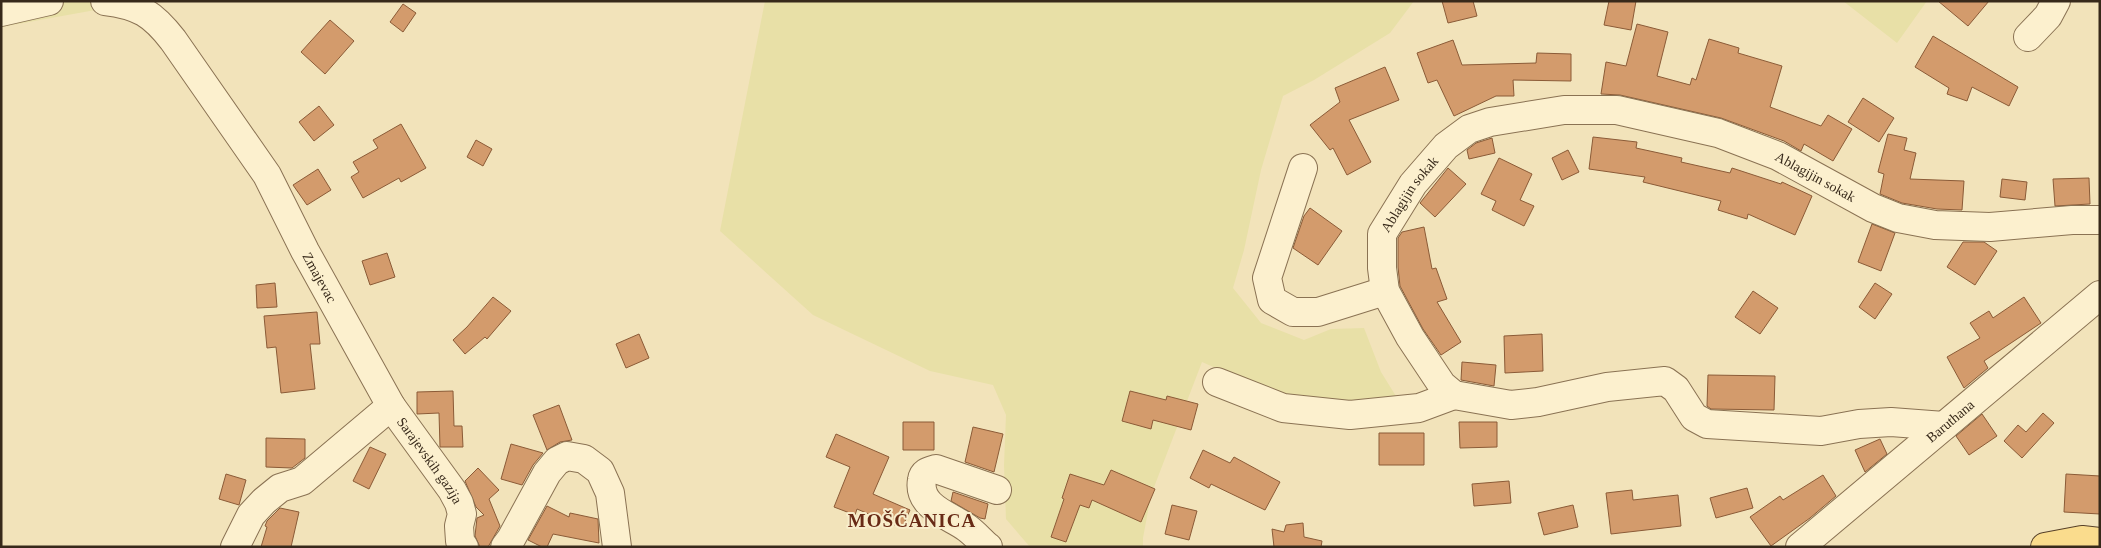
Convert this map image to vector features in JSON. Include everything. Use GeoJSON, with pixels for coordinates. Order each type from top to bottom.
{"type":"FeatureCollection","features":[{"type":"Feature","properties":{"kind":"main road"},"geometry":{"type":"LineString","coordinates":[[2045,547],[2082,540],[2100,542]]}},
{"type":"Feature","properties":{"kind":"street"},"geometry":{"type":"LineString","coordinates":[[1,12],[49,1]]}},
{"type":"Feature","properties":{"kind":"street","name":"Zmajevac"},"geometry":{"type":"LineString","coordinates":[[105,1],[120,3],[138,9],[157,20],[174,40],[267,175],[305,251],[391,406]]}},
{"type":"Feature","properties":{"kind":"street"},"geometry":{"type":"LineString","coordinates":[[2028,37],[2048,16],[2056,1]]}},
{"type":"Feature","properties":{"kind":"street","name":"Ablagijin sokak"},"geometry":{"type":"LineString","coordinates":[[1454,395],[1442,385],[1410,337],[1385,291],[1382,268],[1382,234],[1413,184],[1446,146],[1469,129],[1490,122],[1564,110],[1617,110],[1718,132],[1778,156],[1873,208],[1898,218],[1935,225],[1990,227],[2072,220],[2100,220]]}},
{"type":"Feature","properties":{"kind":"street"},"geometry":{"type":"LineString","coordinates":[[1303,168],[1267,278],[1272,300],[1293,312],[1318,312],[1385,291]]}},
{"type":"Feature","properties":{"kind":"street","name":"Baruthana"},"geometry":{"type":"LineString","coordinates":[[1800,547],[2100,295]]}},
{"type":"Feature","properties":{"kind":"street"},"geometry":{"type":"LineString","coordinates":[[1217,382],[1282,408],[1350,415],[1419,408],[1454,395],[1511,405],[1547,400],[1607,387],[1665,381],[1676,389],[1694,417],[1707,424],[1821,431],[1859,424],[1892,422],[1944,426]]}},
{"type":"Feature","properties":{"kind":"street"},"geometry":{"type":"LineString","coordinates":[[235,547],[251,515],[264,501],[280,488],[302,481],[391,406]]}},
{"type":"Feature","properties":{"kind":"street","name":"Sarajevskih gazija"},"geometry":{"type":"LineString","coordinates":[[391,406],[432,460],[460,502],[462,514],[459,526],[460,540],[464,547]]}},
{"type":"Feature","properties":{"kind":"street"},"geometry":{"type":"LineString","coordinates":[[505,547],[548,473],[557,461],[567,456],[584,459],[600,471],[610,493],[617,547]]}},
{"type":"Feature","properties":{"kind":"street"},"geometry":{"type":"LineString","coordinates":[[988,547],[967,528],[934,508],[923,494],[921,484],[923,475],[928,471],[936,469],[997,490]]}},
{"type":"Feature","properties":{"kind":"shaded area"},"geometry":{"type":"Polygon","coordinates":[[[1,1],[130,1],[112,7],[1,27],[1,1]]]}},
{"type":"Feature","properties":{"kind":"shaded area"},"geometry":{"type":"Polygon","coordinates":[[[765,1],[1414,1],[1390,33],[1314,80],[1283,96],[1261,170],[1244,250],[1233,288],[1261,323],[1304,340],[1331,329],[1364,328],[1381,372],[1404,409],[1291,401],[1202,362],[1151,495],[1143,547],[1030,547],[1006,519],[1004,465],[1006,415],[993,385],[930,371],[813,315],[720,231],[765,1]]]}},
{"type":"Feature","properties":{"kind":"shaded area"},"geometry":{"type":"Polygon","coordinates":[[[1843,1],[1927,1],[1897,43],[1843,1]]]}},
{"type":"Feature","properties":{"kind":"building"},"geometry":{"type":"Polygon","coordinates":[[[1442,1],[1473,1],[1477,16],[1448,23],[1442,1]]]}},
{"type":"Feature","properties":{"kind":"building"},"geometry":{"type":"Polygon","coordinates":[[[1609,1],[1636,1],[1631,30],[1604,25],[1609,1]]]}},
{"type":"Feature","properties":{"kind":"building"},"geometry":{"type":"Polygon","coordinates":[[[1938,1],[1989,1],[1968,26],[1938,1]]]}},
{"type":"Feature","properties":{"kind":"building"},"geometry":{"type":"Polygon","coordinates":[[[403,4],[416,13],[403,32],[390,22],[403,4]]]}},
{"type":"Feature","properties":{"kind":"building"},"geometry":{"type":"Polygon","coordinates":[[[330,20],[354,41],[325,74],[301,52],[330,20]]]}},
{"type":"Feature","properties":{"kind":"building"},"geometry":{"type":"Polygon","coordinates":[[[1637,24],[1668,32],[1657,76],[1690,85],[1692,78],[1696,80],[1709,39],[1739,48],[1738,53],[1782,66],[1770,107],[1821,126],[1828,115],[1852,129],[1833,161],[1804,144],[1801,151],[1784,141],[1721,118],[1620,95],[1601,94],[1606,62],[1626,66],[1637,24]]]}},
{"type":"Feature","properties":{"kind":"building"},"geometry":{"type":"Polygon","coordinates":[[[1933,36],[2018,87],[2009,106],[1972,87],[1967,101],[1947,94],[1949,88],[1915,67],[1933,36]]]}},
{"type":"Feature","properties":{"kind":"building"},"geometry":{"type":"Polygon","coordinates":[[[1453,40],[1462,65],[1536,63],[1537,53],[1571,54],[1571,81],[1513,80],[1514,96],[1496,96],[1454,116],[1437,80],[1428,83],[1417,53],[1453,40]]]}},
{"type":"Feature","properties":{"kind":"building"},"geometry":{"type":"Polygon","coordinates":[[[1385,67],[1399,100],[1349,120],[1371,162],[1347,175],[1333,148],[1330,150],[1310,125],[1340,102],[1335,88],[1385,67]]]}},
{"type":"Feature","properties":{"kind":"building"},"geometry":{"type":"Polygon","coordinates":[[[1863,98],[1894,118],[1879,142],[1848,122],[1863,98]]]}},
{"type":"Feature","properties":{"kind":"building"},"geometry":{"type":"Polygon","coordinates":[[[319,106],[334,125],[314,141],[299,122],[319,106]]]}},
{"type":"Feature","properties":{"kind":"building"},"geometry":{"type":"Polygon","coordinates":[[[401,124],[426,168],[401,182],[399,178],[363,198],[351,177],[359,172],[353,162],[378,148],[373,140],[401,124]]]}},
{"type":"Feature","properties":{"kind":"building"},"geometry":{"type":"Polygon","coordinates":[[[1888,134],[1907,138],[1904,150],[1916,153],[1910,179],[1964,181],[1962,210],[1937,209],[1902,203],[1880,194],[1884,174],[1878,172],[1888,134]]]}},
{"type":"Feature","properties":{"kind":"building"},"geometry":{"type":"Polygon","coordinates":[[[1593,137],[1637,142],[1636,148],[1682,158],[1681,162],[1730,173],[1732,168],[1781,184],[1782,182],[1812,196],[1795,235],[1748,214],[1747,219],[1718,210],[1721,201],[1643,182],[1645,177],[1589,169],[1593,137]]]}},
{"type":"Feature","properties":{"kind":"building"},"geometry":{"type":"Polygon","coordinates":[[[1492,138],[1495,153],[1469,159],[1467,150],[1476,143],[1492,138]]]}},
{"type":"Feature","properties":{"kind":"building"},"geometry":{"type":"Polygon","coordinates":[[[476,140],[492,149],[483,166],[467,157],[476,140]]]}},
{"type":"Feature","properties":{"kind":"building"},"geometry":{"type":"Polygon","coordinates":[[[1568,150],[1579,172],[1562,180],[1552,158],[1568,150]]]}},
{"type":"Feature","properties":{"kind":"building"},"geometry":{"type":"Polygon","coordinates":[[[1499,158],[1532,174],[1520,200],[1534,206],[1524,226],[1492,210],[1496,201],[1481,194],[1499,158]]]}},
{"type":"Feature","properties":{"kind":"building"},"geometry":{"type":"Polygon","coordinates":[[[1448,168],[1466,184],[1435,217],[1420,203],[1448,168]]]}},
{"type":"Feature","properties":{"kind":"building"},"geometry":{"type":"Polygon","coordinates":[[[318,169],[331,190],[307,205],[293,185],[318,169]]]}},
{"type":"Feature","properties":{"kind":"building"},"geometry":{"type":"Polygon","coordinates":[[[2089,178],[2090,204],[2055,206],[2053,179],[2089,178]]]}},
{"type":"Feature","properties":{"kind":"building"},"geometry":{"type":"Polygon","coordinates":[[[2002,179],[2027,182],[2025,200],[2000,197],[2002,179]]]}},
{"type":"Feature","properties":{"kind":"building"},"geometry":{"type":"Polygon","coordinates":[[[1310,208],[1342,231],[1318,265],[1293,248],[1304,216],[1310,208]]]}},
{"type":"Feature","properties":{"kind":"building"},"geometry":{"type":"Polygon","coordinates":[[[1872,224],[1895,233],[1881,271],[1858,262],[1872,224]]]}},
{"type":"Feature","properties":{"kind":"building"},"geometry":{"type":"Polygon","coordinates":[[[1424,227],[1432,269],[1436,268],[1447,299],[1437,302],[1461,342],[1441,355],[1423,329],[1400,286],[1398,238],[1402,232],[1424,227]]]}},
{"type":"Feature","properties":{"kind":"building"},"geometry":{"type":"Polygon","coordinates":[[[1963,242],[1984,242],[1997,251],[1975,285],[1947,267],[1963,242]]]}},
{"type":"Feature","properties":{"kind":"building"},"geometry":{"type":"Polygon","coordinates":[[[387,253],[395,277],[370,285],[362,261],[387,253]]]}},
{"type":"Feature","properties":{"kind":"building"},"geometry":{"type":"Polygon","coordinates":[[[275,283],[277,307],[257,308],[256,285],[275,283]]]}},
{"type":"Feature","properties":{"kind":"building"},"geometry":{"type":"Polygon","coordinates":[[[1875,283],[1892,294],[1875,319],[1859,307],[1875,283]]]}},
{"type":"Feature","properties":{"kind":"building"},"geometry":{"type":"Polygon","coordinates":[[[1753,291],[1778,308],[1760,334],[1735,317],[1753,291]]]}},
{"type":"Feature","properties":{"kind":"building"},"geometry":{"type":"Polygon","coordinates":[[[493,297],[511,311],[487,339],[485,337],[465,354],[453,340],[493,297]]]}},
{"type":"Feature","properties":{"kind":"building"},"geometry":{"type":"Polygon","coordinates":[[[2024,297],[2041,323],[1984,361],[1988,368],[1964,388],[1947,357],[1980,338],[1970,323],[1989,311],[1993,318],[2024,297]]]}},
{"type":"Feature","properties":{"kind":"building"},"geometry":{"type":"Polygon","coordinates":[[[317,312],[320,344],[310,344],[315,389],[281,393],[276,347],[267,348],[264,316],[317,312]]]}},
{"type":"Feature","properties":{"kind":"building"},"geometry":{"type":"Polygon","coordinates":[[[639,334],[649,358],[626,368],[616,344],[639,334]]]}},
{"type":"Feature","properties":{"kind":"building"},"geometry":{"type":"Polygon","coordinates":[[[1542,334],[1543,371],[1505,373],[1504,336],[1542,334]]]}},
{"type":"Feature","properties":{"kind":"building"},"geometry":{"type":"Polygon","coordinates":[[[1462,362],[1496,365],[1494,386],[1461,380],[1462,362]]]}},
{"type":"Feature","properties":{"kind":"building"},"geometry":{"type":"Polygon","coordinates":[[[1708,375],[1775,376],[1774,410],[1711,409],[1707,406],[1708,375]]]}},
{"type":"Feature","properties":{"kind":"building"},"geometry":{"type":"Polygon","coordinates":[[[453,391],[454,426],[462,426],[463,447],[440,447],[439,413],[417,414],[417,392],[453,391]]]}},
{"type":"Feature","properties":{"kind":"building"},"geometry":{"type":"Polygon","coordinates":[[[1130,391],[1166,400],[1167,396],[1198,404],[1191,430],[1153,420],[1151,429],[1122,421],[1130,391]]]}},
{"type":"Feature","properties":{"kind":"building"},"geometry":{"type":"Polygon","coordinates":[[[559,405],[572,440],[560,442],[547,450],[533,415],[559,405]]]}},
{"type":"Feature","properties":{"kind":"building"},"geometry":{"type":"Polygon","coordinates":[[[2043,413],[2054,423],[2022,458],[2004,441],[2018,425],[2026,432],[2043,413]]]}},
{"type":"Feature","properties":{"kind":"building"},"geometry":{"type":"Polygon","coordinates":[[[1982,414],[1997,436],[1969,455],[1956,436],[1982,414]]]}},
{"type":"Feature","properties":{"kind":"building"},"geometry":{"type":"Polygon","coordinates":[[[903,422],[934,422],[934,450],[903,450],[903,422]]]}},
{"type":"Feature","properties":{"kind":"building"},"geometry":{"type":"Polygon","coordinates":[[[1459,422],[1497,422],[1497,447],[1460,448],[1459,422]]]}},
{"type":"Feature","properties":{"kind":"building"},"geometry":{"type":"Polygon","coordinates":[[[973,427],[1003,434],[994,472],[965,462],[973,427]]]}},
{"type":"Feature","properties":{"kind":"building"},"geometry":{"type":"Polygon","coordinates":[[[1379,433],[1424,433],[1424,465],[1379,465],[1379,433]]]}},
{"type":"Feature","properties":{"kind":"building"},"geometry":{"type":"Polygon","coordinates":[[[836,434],[889,457],[873,494],[910,510],[902,528],[857,509],[855,515],[834,507],[850,467],[826,457],[836,434]]]}},
{"type":"Feature","properties":{"kind":"building"},"geometry":{"type":"Polygon","coordinates":[[[266,438],[305,439],[305,458],[292,468],[266,467],[266,438]]]}},
{"type":"Feature","properties":{"kind":"building"},"geometry":{"type":"Polygon","coordinates":[[[1880,439],[1887,454],[1865,472],[1855,450],[1880,439]]]}},
{"type":"Feature","properties":{"kind":"building"},"geometry":{"type":"Polygon","coordinates":[[[511,444],[543,453],[533,465],[522,485],[501,479],[511,444]]]}},
{"type":"Feature","properties":{"kind":"building"},"geometry":{"type":"Polygon","coordinates":[[[370,447],[386,454],[369,489],[353,481],[370,447]]]}},
{"type":"Feature","properties":{"kind":"building"},"geometry":{"type":"Polygon","coordinates":[[[1203,450],[1230,463],[1234,457],[1280,482],[1265,510],[1211,484],[1209,488],[1190,478],[1203,450]]]}},
{"type":"Feature","properties":{"kind":"building"},"geometry":{"type":"Polygon","coordinates":[[[478,468],[499,490],[489,499],[500,526],[488,547],[480,547],[475,536],[477,518],[484,515],[476,507],[465,481],[478,468]]]}},
{"type":"Feature","properties":{"kind":"building"},"geometry":{"type":"Polygon","coordinates":[[[1111,470],[1155,489],[1141,522],[1092,500],[1089,508],[1080,505],[1066,542],[1051,537],[1070,474],[1104,485],[1111,470]]]}},
{"type":"Feature","properties":{"kind":"building"},"geometry":{"type":"Polygon","coordinates":[[[226,474],[246,480],[239,505],[219,499],[226,474]]]}},
{"type":"Feature","properties":{"kind":"building"},"geometry":{"type":"Polygon","coordinates":[[[2066,474],[2100,476],[2100,514],[2064,512],[2066,474]]]}},
{"type":"Feature","properties":{"kind":"building"},"geometry":{"type":"Polygon","coordinates":[[[1823,475],[1836,496],[1810,518],[1771,546],[1750,517],[1780,496],[1783,500],[1823,475]]]}},
{"type":"Feature","properties":{"kind":"building"},"geometry":{"type":"Polygon","coordinates":[[[1509,481],[1511,503],[1474,506],[1472,484],[1509,481]]]}},
{"type":"Feature","properties":{"kind":"building"},"geometry":{"type":"Polygon","coordinates":[[[1747,488],[1753,508],[1716,518],[1710,498],[1747,488]]]}},
{"type":"Feature","properties":{"kind":"building"},"geometry":{"type":"Polygon","coordinates":[[[1632,490],[1633,500],[1678,495],[1681,526],[1611,534],[1606,493],[1632,490]]]}},
{"type":"Feature","properties":{"kind":"building"},"geometry":{"type":"Polygon","coordinates":[[[953,492],[988,504],[985,519],[951,501],[953,492]]]}},
{"type":"Feature","properties":{"kind":"building"},"geometry":{"type":"Polygon","coordinates":[[[1172,505],[1197,511],[1189,540],[1165,534],[1172,505]]]}},
{"type":"Feature","properties":{"kind":"building"},"geometry":{"type":"Polygon","coordinates":[[[1573,505],[1578,527],[1544,535],[1538,513],[1573,505]]]}},
{"type":"Feature","properties":{"kind":"building"},"geometry":{"type":"Polygon","coordinates":[[[547,506],[569,517],[570,513],[598,519],[599,543],[553,534],[547,547],[542,547],[528,540],[547,506]]]}},
{"type":"Feature","properties":{"kind":"building"},"geometry":{"type":"Polygon","coordinates":[[[280,508],[299,512],[291,547],[261,547],[267,521],[280,508]]]}},
{"type":"Feature","properties":{"kind":"building"},"geometry":{"type":"Polygon","coordinates":[[[1303,523],[1304,537],[1322,541],[1321,547],[1274,547],[1272,529],[1284,532],[1286,525],[1303,523]]]}},
{"type":"Feature","properties":{"kind":"district","name":"MOŠĆANICA"},"geometry":{"type":"Point","coordinates":[912,520]}}]}
